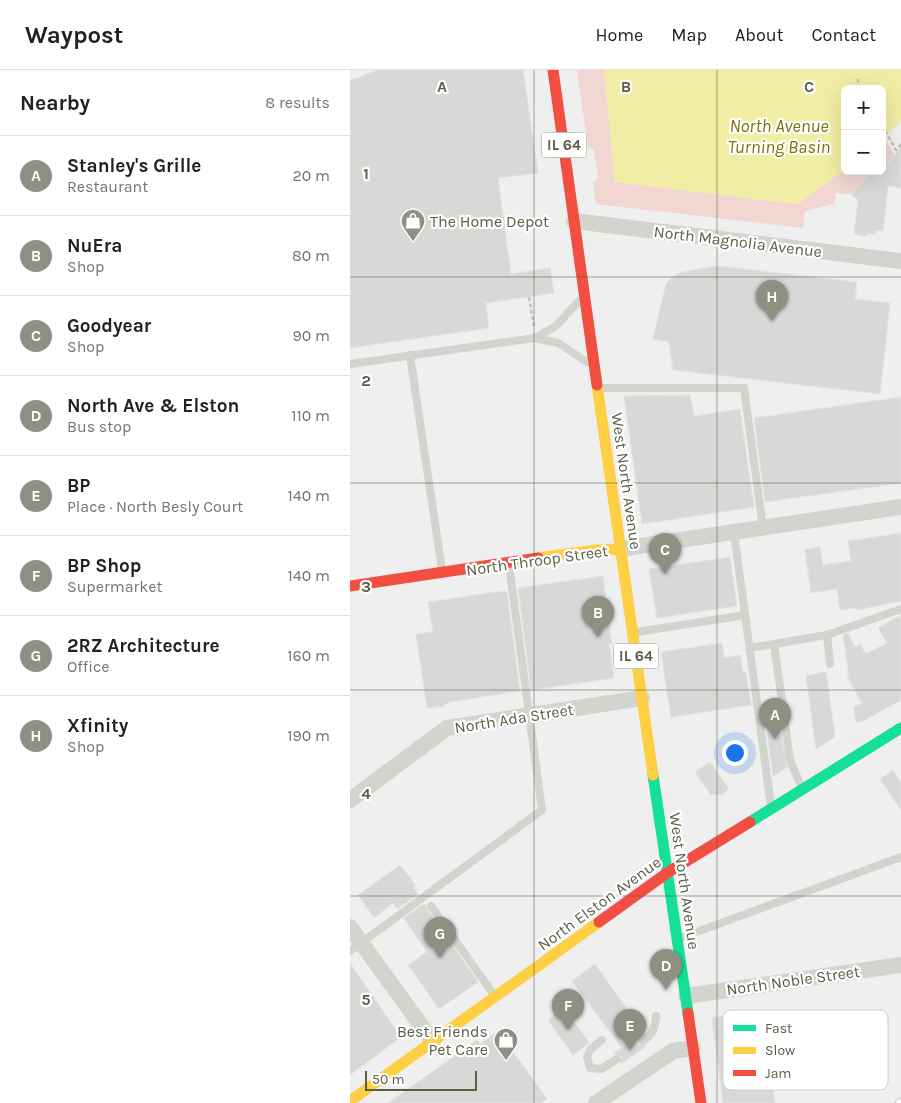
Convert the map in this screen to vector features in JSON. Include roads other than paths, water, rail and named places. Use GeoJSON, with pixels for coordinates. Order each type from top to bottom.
{"type":"FeatureCollection","features":[{"type":"Feature","properties":{"kind":"main road","name":"West North Avenue"},"geometry":{"type":"LineString","coordinates":[[553,70],[632,633],[701,1103]]}},
{"type":"Feature","properties":{"kind":"main road","name":"North Throop Street"},"geometry":{"type":"LineString","coordinates":[[350,586],[594,550],[620,549]]}},
{"type":"Feature","properties":{"kind":"main road","name":"North Elston Avenue"},"geometry":{"type":"LineString","coordinates":[[350,1101],[667,873],[901,728]]}},
{"type":"Feature","properties":{"kind":"street","name":"North Magnolia Avenue"},"geometry":{"type":"LineString","coordinates":[[574,221],[901,261]]}},
{"type":"Feature","properties":{"kind":"street","name":"North Throop Street"},"geometry":{"type":"LineString","coordinates":[[620,549],[901,507]]}},
{"type":"Feature","properties":{"kind":"street","name":"North Ada Street"},"geometry":{"type":"LineString","coordinates":[[350,800],[447,728],[642,698]]}},
{"type":"Feature","properties":{"kind":"street"},"geometry":{"type":"LineString","coordinates":[[350,927],[356,947],[433,1042]]}},
{"type":"Feature","properties":{"kind":"street","name":"North Noble Street"},"geometry":{"type":"LineString","coordinates":[[686,996],[901,965]]}},
{"type":"Feature","properties":{"kind":"street"},"geometry":{"type":"LineString","coordinates":[[596,1103],[672,1051],[693,1048]]}},
{"type":"Feature","properties":{"kind":"lane"},"geometry":{"type":"LineString","coordinates":[[350,364],[535,334],[556,326],[584,295]]}},
{"type":"Feature","properties":{"kind":"lane"},"geometry":{"type":"LineString","coordinates":[[535,334],[558,343],[594,367]]}},
{"type":"Feature","properties":{"kind":"lane"},"geometry":{"type":"LineString","coordinates":[[410,355],[443,572]]}},
{"type":"Feature","properties":{"kind":"lane"},"geometry":{"type":"LineString","coordinates":[[598,388],[744,388],[764,528]]}},
{"type":"Feature","properties":{"kind":"lane"},"geometry":{"type":"LineString","coordinates":[[734,533],[771,808]]}},
{"type":"Feature","properties":{"kind":"lane"},"geometry":{"type":"LineString","coordinates":[[356,947],[542,810],[508,563]]}},
{"type":"Feature","properties":{"kind":"lane"},"geometry":{"type":"LineString","coordinates":[[750,648],[826,635],[901,609]]}},
{"type":"Feature","properties":{"kind":"lane"},"geometry":{"type":"LineString","coordinates":[[632,633],[745,615]]}},
{"type":"Feature","properties":{"kind":"lane"},"geometry":{"type":"LineString","coordinates":[[826,635],[830,664]]}},
{"type":"Feature","properties":{"kind":"lane"},"geometry":{"type":"LineString","coordinates":[[774,644],[790,760],[802,788]]}},
{"type":"Feature","properties":{"kind":"lane"},"geometry":{"type":"LineString","coordinates":[[677,940],[901,857]]}},
{"type":"Feature","properties":{"kind":"lane"},"geometry":{"type":"LineString","coordinates":[[431,906],[495,997]]}},
{"type":"Feature","properties":{"kind":"lane"},"geometry":{"type":"LineString","coordinates":[[643,1041],[650,1036],[655,1028],[656,1016]]}},
{"type":"Feature","properties":{"kind":"lane"},"geometry":{"type":"LineString","coordinates":[[602,1040],[590,1050],[587,1057],[590,1068],[601,1069],[617,1059]]}},
{"type":"Feature","properties":{"kind":"water","name":"North Avenue Turning Basin"},"geometry":{"type":"Polygon","coordinates":[[[604,70],[901,70],[901,121],[886,136],[886,85],[841,85],[841,172],[798,204],[615,182],[604,70]]]}},
{"type":"Feature","properties":{"kind":"railway"},"geometry":{"type":"LineString","coordinates":[[897,1103],[901,1100]]}},
{"type":"Feature","properties":{"kind":"place","name":"The Home Depot"},"geometry":{"type":"Point","coordinates":[413,242]}},
{"type":"Feature","properties":{"kind":"place","name":"Xfinity"},"geometry":{"type":"Point","coordinates":[772,321]}},
{"type":"Feature","properties":{"kind":"place","name":"Goodyear"},"geometry":{"type":"Point","coordinates":[665,574]}},
{"type":"Feature","properties":{"kind":"place","name":"NuEra"},"geometry":{"type":"Point","coordinates":[598,637]}},
{"type":"Feature","properties":{"kind":"place","name":"Stanley's Grille"},"geometry":{"type":"Point","coordinates":[775,739]}},
{"type":"Feature","properties":{"kind":"place","name":"2RZ Architecture"},"geometry":{"type":"Point","coordinates":[440,958]}},
{"type":"Feature","properties":{"kind":"place","name":"North Ave & Elston"},"geometry":{"type":"Point","coordinates":[666,990]}},
{"type":"Feature","properties":{"kind":"place","name":"BP Shop"},"geometry":{"type":"Point","coordinates":[568,1030]}},
{"type":"Feature","properties":{"kind":"place","name":"BP"},"geometry":{"type":"Point","coordinates":[630,1050]}},
{"type":"Feature","properties":{"kind":"place","name":"Best Friends Pet Care"},"geometry":{"type":"Point","coordinates":[506,1061]}}]}
